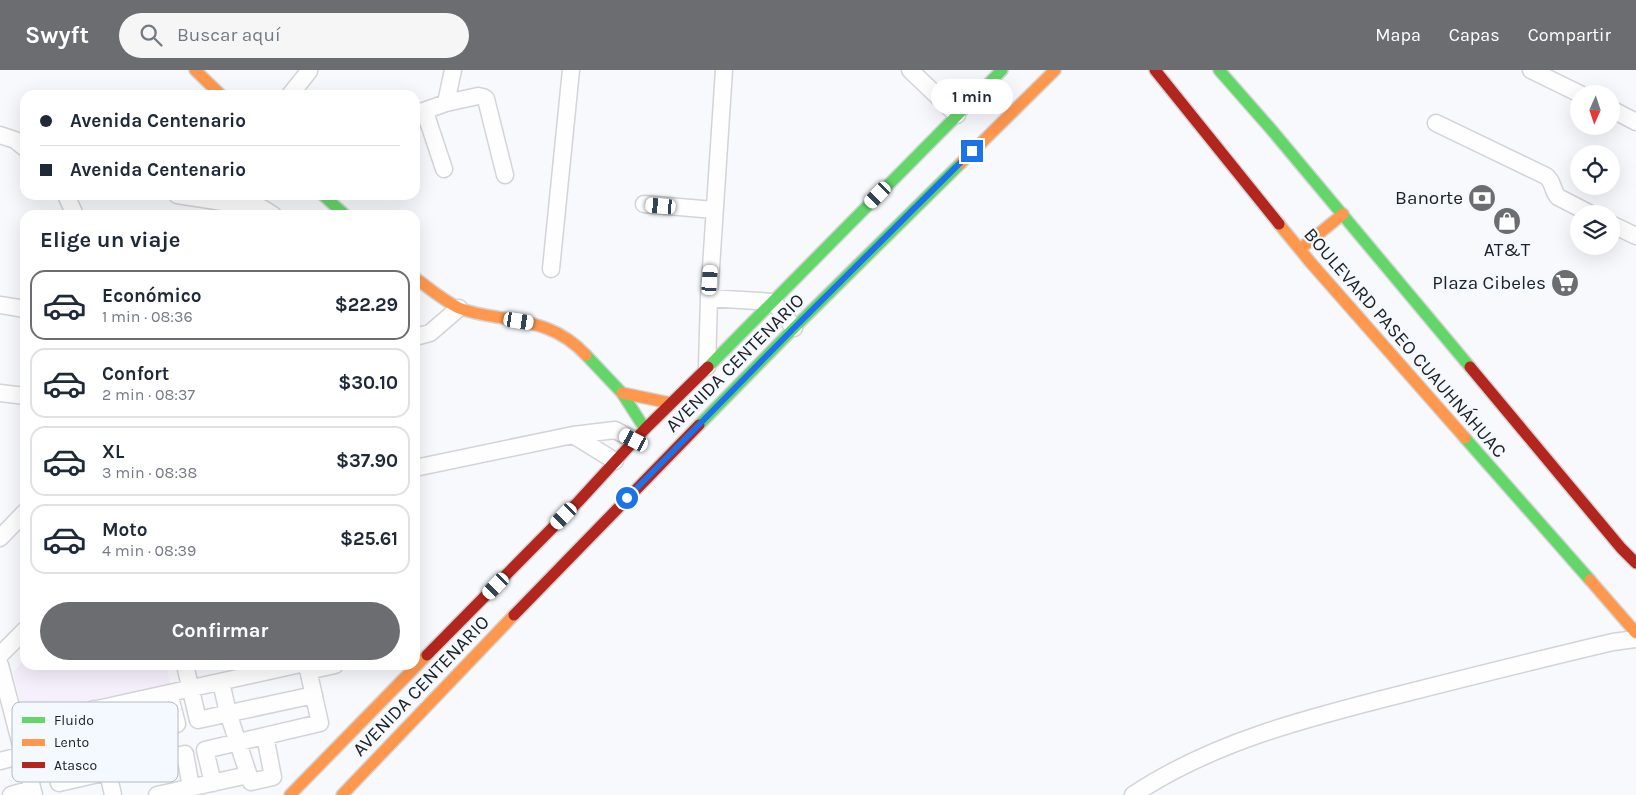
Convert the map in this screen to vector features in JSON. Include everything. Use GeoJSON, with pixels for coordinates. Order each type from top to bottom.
{"type":"FeatureCollection","features":[{"type":"Feature","properties":{"kind":"street"},"geometry":{"type":"LineString","coordinates":[[195,70],[216,90]]}},
{"type":"Feature","properties":{"kind":"street"},"geometry":{"type":"LineString","coordinates":[[446,103],[453,70]]}},
{"type":"Feature","properties":{"kind":"street"},"geometry":{"type":"LineString","coordinates":[[551,270],[571,70]]}},
{"type":"Feature","properties":{"kind":"street"},"geometry":{"type":"LineString","coordinates":[[706,368],[714,210],[724,70]]}},
{"type":"Feature","properties":{"kind":"street"},"geometry":{"type":"LineString","coordinates":[[910,70],[957,115]]}},
{"type":"Feature","properties":{"kind":"street","name":"AVENIDA CENTENARIO"},"geometry":{"type":"LineString","coordinates":[[420,665],[581,505],[615,461],[639,434],[774,302],[1002,70]]}},
{"type":"Feature","properties":{"kind":"street","name":"AVENIDA CENTENARIO"},"geometry":{"type":"LineString","coordinates":[[342,795],[597,523],[1055,70]]}},
{"type":"Feature","properties":{"kind":"street","name":"BOULEVARD PASEO CUAUHNÁHUAC"},"geometry":{"type":"LineString","coordinates":[[1155,70],[1300,249],[1634,629]]}},
{"type":"Feature","properties":{"kind":"street","name":"BOULEVARD PASEO CUAUHNÁHUAC"},"geometry":{"type":"LineString","coordinates":[[1219,70],[1343,214],[1621,548],[1636,563]]}},
{"type":"Feature","properties":{"kind":"street"},"geometry":{"type":"LineString","coordinates":[[1531,70],[1570,89]]}},
{"type":"Feature","properties":{"kind":"street"},"geometry":{"type":"LineString","coordinates":[[294,90],[309,71]]}},
{"type":"Feature","properties":{"kind":"street"},"geometry":{"type":"LineString","coordinates":[[444,169],[420,113],[446,103],[478,96],[486,100],[505,175]]}},
{"type":"Feature","properties":{"kind":"street"},"geometry":{"type":"LineString","coordinates":[[1620,114],[1636,122]]}},
{"type":"Feature","properties":{"kind":"street"},"geometry":{"type":"LineString","coordinates":[[1436,123],[1546,176],[1552,181],[1555,194],[1574,205]]}},
{"type":"Feature","properties":{"kind":"street"},"geometry":{"type":"LineString","coordinates":[[0,134],[20,144]]}},
{"type":"Feature","properties":{"kind":"street"},"geometry":{"type":"LineString","coordinates":[[218,200],[268,206]]}},
{"type":"Feature","properties":{"kind":"street"},"geometry":{"type":"LineString","coordinates":[[329,200],[340,210]]}},
{"type":"Feature","properties":{"kind":"street"},"geometry":{"type":"LineString","coordinates":[[644,204],[714,210]]}},
{"type":"Feature","properties":{"kind":"street"},"geometry":{"type":"LineString","coordinates":[[1300,249],[1343,214]]}},
{"type":"Feature","properties":{"kind":"street"},"geometry":{"type":"LineString","coordinates":[[1620,228],[1636,236]]}},
{"type":"Feature","properties":{"kind":"street"},"geometry":{"type":"LineString","coordinates":[[420,283],[459,308],[482,315],[534,323],[556,331],[576,344],[622,394],[639,434]]}},
{"type":"Feature","properties":{"kind":"street"},"geometry":{"type":"LineString","coordinates":[[709,298],[774,302],[794,328]]}},
{"type":"Feature","properties":{"kind":"street"},"geometry":{"type":"LineString","coordinates":[[0,305],[20,308]]}},
{"type":"Feature","properties":{"kind":"street"},"geometry":{"type":"LineString","coordinates":[[420,336],[430,333],[459,308]]}},
{"type":"Feature","properties":{"kind":"street"},"geometry":{"type":"LineString","coordinates":[[0,393],[20,395]]}},
{"type":"Feature","properties":{"kind":"street"},"geometry":{"type":"LineString","coordinates":[[622,394],[670,403]]}},
{"type":"Feature","properties":{"kind":"street"},"geometry":{"type":"LineString","coordinates":[[420,467],[573,435],[615,430],[639,434]]}},
{"type":"Feature","properties":{"kind":"street"},"geometry":{"type":"LineString","coordinates":[[573,435],[615,461]]}},
{"type":"Feature","properties":{"kind":"street"},"geometry":{"type":"LineString","coordinates":[[0,538],[20,517]]}},
{"type":"Feature","properties":{"kind":"street"},"geometry":{"type":"LineString","coordinates":[[1133,795],[1169,774],[1224,748],[1322,714],[1612,642],[1634,629]]}},
{"type":"Feature","properties":{"kind":"street"},"geometry":{"type":"LineString","coordinates":[[0,655],[20,635]]}},
{"type":"Feature","properties":{"kind":"street"},"geometry":{"type":"LineString","coordinates":[[0,665],[12,712]]}},
{"type":"Feature","properties":{"kind":"street"},"geometry":{"type":"LineString","coordinates":[[186,670],[198,720],[314,694]]}},
{"type":"Feature","properties":{"kind":"street"},"geometry":{"type":"LineString","coordinates":[[127,702],[287,670]]}},
{"type":"Feature","properties":{"kind":"street"},"geometry":{"type":"LineString","coordinates":[[213,783],[205,750],[320,723],[314,694],[305,670]]}},
{"type":"Feature","properties":{"kind":"street","name":"AVENIDA CENTENARIO"},"geometry":{"type":"LineString","coordinates":[[290,795],[415,670]]}},
{"type":"Feature","properties":{"kind":"street"},"geometry":{"type":"LineString","coordinates":[[221,682],[228,713],[250,782],[273,777],[265,736]]}},
{"type":"Feature","properties":{"kind":"street"},"geometry":{"type":"LineString","coordinates":[[170,693],[172,702]]}},
{"type":"Feature","properties":{"kind":"street"},"geometry":{"type":"LineString","coordinates":[[178,756],[185,754],[191,787]]}},
{"type":"Feature","properties":{"kind":"street"},"geometry":{"type":"LineString","coordinates":[[157,795],[248,775]]}},
{"type":"Feature","properties":{"kind":"street"},"geometry":{"type":"LineString","coordinates":[[58,783],[63,782]]}},
{"type":"Feature","properties":{"kind":"street"},"geometry":{"type":"LineString","coordinates":[[110,782],[113,795]]}},
{"type":"Feature","properties":{"kind":"street"},"geometry":{"type":"LineString","coordinates":[[11,795],[33,792]]}},
{"type":"Feature","properties":{"kind":"shaded area"},"geometry":{"type":"Polygon","coordinates":[[[20,664],[20,670],[167,670],[171,689],[115,702],[20,702],[13,673],[20,664]]]}},
{"type":"Feature","properties":{"kind":"traffic: fast"},"geometry":{"type":"LineString","coordinates":[[708,367],[1002,70]]}},
{"type":"Feature","properties":{"kind":"traffic: fast"},"geometry":{"type":"LineString","coordinates":[[1219,70],[1270,128],[1470,367]]}},
{"type":"Feature","properties":{"kind":"traffic: fast"},"geometry":{"type":"LineString","coordinates":[[699,425],[961,163]]}},
{"type":"Feature","properties":{"kind":"traffic: fast"},"geometry":{"type":"LineString","coordinates":[[328,200],[340,210]]}},
{"type":"Feature","properties":{"kind":"traffic: fast"},"geometry":{"type":"LineString","coordinates":[[586,355],[622,393],[645,429]]}},
{"type":"Feature","properties":{"kind":"traffic: fast"},"geometry":{"type":"LineString","coordinates":[[1465,438],[1590,580]]}},
{"type":"Feature","properties":{"kind":"traffic: slow"},"geometry":{"type":"LineString","coordinates":[[195,70],[216,90]]}},
{"type":"Feature","properties":{"kind":"traffic: slow"},"geometry":{"type":"LineString","coordinates":[[961,163],[1055,70]]}},
{"type":"Feature","properties":{"kind":"traffic: slow"},"geometry":{"type":"LineString","coordinates":[[1300,249],[1343,214]]}},
{"type":"Feature","properties":{"kind":"traffic: slow"},"geometry":{"type":"LineString","coordinates":[[1279,224],[1465,438]]}},
{"type":"Feature","properties":{"kind":"traffic: slow"},"geometry":{"type":"LineString","coordinates":[[420,282],[459,308],[478,314],[534,324],[556,332],[586,355]]}},
{"type":"Feature","properties":{"kind":"traffic: slow"},"geometry":{"type":"LineString","coordinates":[[622,393],[670,403]]}},
{"type":"Feature","properties":{"kind":"traffic: slow"},"geometry":{"type":"LineString","coordinates":[[1590,580],[1636,633]]}},
{"type":"Feature","properties":{"kind":"traffic: slow"},"geometry":{"type":"LineString","coordinates":[[342,795],[514,615]]}},
{"type":"Feature","properties":{"kind":"traffic: slow"},"geometry":{"type":"LineString","coordinates":[[420,662],[427,655]]}},
{"type":"Feature","properties":{"kind":"traffic: slow"},"geometry":{"type":"LineString","coordinates":[[290,795],[412,670]]}},
{"type":"Feature","properties":{"kind":"traffic: jam"},"geometry":{"type":"LineString","coordinates":[[1155,70],[1279,224]]}},
{"type":"Feature","properties":{"kind":"traffic: jam"},"geometry":{"type":"LineString","coordinates":[[427,655],[578,502],[645,429],[708,367]]}},
{"type":"Feature","properties":{"kind":"traffic: jam"},"geometry":{"type":"LineString","coordinates":[[1470,367],[1621,548],[1636,563]]}},
{"type":"Feature","properties":{"kind":"traffic: jam"},"geometry":{"type":"LineString","coordinates":[[514,615],[699,425]]}},
{"type":"Feature","properties":{"kind":"place","name":"Banorte"},"geometry":{"type":"Point","coordinates":[1482,198]}},
{"type":"Feature","properties":{"kind":"place","name":"AT&T"},"geometry":{"type":"Point","coordinates":[1507,221]}},
{"type":"Feature","properties":{"kind":"place","name":"Plaza Cibeles"},"geometry":{"type":"Point","coordinates":[1565,283]}},
{"type":"Feature","properties":{"kind":"route"},"geometry":{"type":"LineString","coordinates":[[627,498],[972,151]]}}]}
